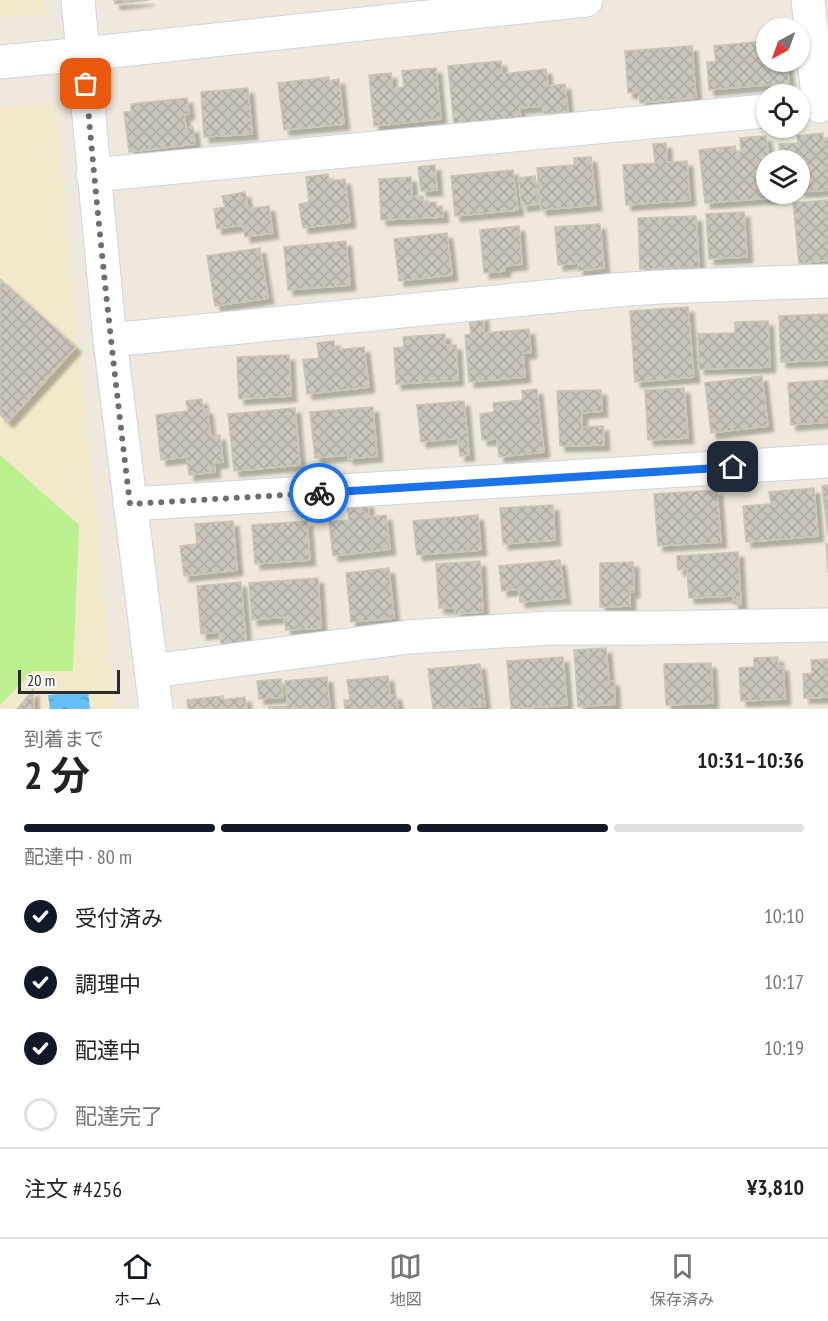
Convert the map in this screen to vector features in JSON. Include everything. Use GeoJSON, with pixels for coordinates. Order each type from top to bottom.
{"type":"FeatureCollection","features":[{"type":"Feature","properties":{"kind":"street"},"geometry":{"type":"LineString","coordinates":[[78,0],[110,340],[156,709]]}},
{"type":"Feature","properties":{"kind":"street"},"geometry":{"type":"LineString","coordinates":[[808,0],[815,106]]}},
{"type":"Feature","properties":{"kind":"street"},"geometry":{"type":"LineString","coordinates":[[0,62],[566,1]]}},
{"type":"Feature","properties":{"kind":"street"},"geometry":{"type":"LineString","coordinates":[[93,175],[756,112]]}},
{"type":"Feature","properties":{"kind":"street"},"geometry":{"type":"LineString","coordinates":[[110,340],[616,290],[828,281]]}},
{"type":"Feature","properties":{"kind":"street"},"geometry":{"type":"LineString","coordinates":[[130,504],[828,461]]}},
{"type":"Feature","properties":{"kind":"street"},"geometry":{"type":"LineString","coordinates":[[152,671],[409,637],[550,628],[828,625]]}},
{"type":"Feature","properties":{"kind":"shaded area"},"geometry":{"type":"Polygon","coordinates":[[[0,0],[45,0],[47,15],[0,18],[0,0]]]}},
{"type":"Feature","properties":{"kind":"shaded area"},"geometry":{"type":"Polygon","coordinates":[[[55,103],[115,709],[0,709],[0,108],[55,103]]]}},
{"type":"Feature","properties":{"kind":"green space"},"geometry":{"type":"Polygon","coordinates":[[[0,455],[79,525],[73,671],[33,671],[0,705],[0,455]]]}},
{"type":"Feature","properties":{"kind":"water"},"geometry":{"type":"Polygon","coordinates":[[[88,691],[90,709],[50,709],[48,695],[88,691]]]}},
{"type":"Feature","properties":{"kind":"building"},"geometry":{"type":"Polygon","coordinates":[[[114,0],[149,0],[115,4],[114,0]]]}},
{"type":"Feature","properties":{"kind":"building"},"geometry":{"type":"Polygon","coordinates":[[[756,42],[756,72],[788,72],[789,83],[756,84],[756,86],[709,90],[707,62],[716,62],[714,46],[756,42]]]}},
{"type":"Feature","properties":{"kind":"building"},"geometry":{"type":"Polygon","coordinates":[[[692,46],[696,98],[640,103],[639,92],[628,93],[625,51],[692,46]]]}},
{"type":"Feature","properties":{"kind":"building"},"geometry":{"type":"Polygon","coordinates":[[[501,61],[502,74],[546,69],[548,86],[565,84],[568,111],[544,114],[543,106],[519,108],[521,118],[454,125],[448,66],[501,61]]]}},
{"type":"Feature","properties":{"kind":"building"},"geometry":{"type":"Polygon","coordinates":[[[436,68],[441,119],[374,126],[369,75],[391,73],[392,89],[404,87],[402,71],[436,68]]]}},
{"type":"Feature","properties":{"kind":"building"},"geometry":{"type":"Polygon","coordinates":[[[329,77],[329,81],[339,79],[344,124],[284,130],[278,83],[329,77]]]}},
{"type":"Feature","properties":{"kind":"building"},"geometry":{"type":"Polygon","coordinates":[[[248,88],[252,134],[204,137],[201,92],[248,88]]]}},
{"type":"Feature","properties":{"kind":"building"},"geometry":{"type":"Polygon","coordinates":[[[187,98],[189,114],[184,115],[186,128],[193,127],[195,144],[129,152],[124,112],[131,112],[131,104],[187,98]]]}},
{"type":"Feature","properties":{"kind":"building"},"geometry":{"type":"Polygon","coordinates":[[[823,133],[823,140],[828,140],[828,190],[810,191],[810,150],[779,150],[779,144],[798,143],[797,138],[810,138],[810,134],[823,133]]]}},
{"type":"Feature","properties":{"kind":"building"},"geometry":{"type":"Polygon","coordinates":[[[740,138],[766,138],[768,150],[756,150],[756,199],[705,203],[699,150],[735,146],[736,152],[741,152],[740,138]]]}},
{"type":"Feature","properties":{"kind":"building"},"geometry":{"type":"Polygon","coordinates":[[[666,143],[667,162],[687,161],[690,200],[626,205],[623,165],[655,163],[653,144],[666,143]]]}},
{"type":"Feature","properties":{"kind":"building"},"geometry":{"type":"Polygon","coordinates":[[[591,157],[596,205],[541,210],[537,168],[574,165],[574,158],[591,157]]]}},
{"type":"Feature","properties":{"kind":"building"},"geometry":{"type":"Polygon","coordinates":[[[435,165],[437,190],[421,191],[418,167],[435,165]]]}},
{"type":"Feature","properties":{"kind":"building"},"geometry":{"type":"Polygon","coordinates":[[[513,170],[518,210],[455,216],[451,176],[513,170]]]}},
{"type":"Feature","properties":{"kind":"building"},"geometry":{"type":"Polygon","coordinates":[[[328,174],[329,181],[345,179],[350,222],[303,228],[299,204],[309,202],[306,177],[328,174]]]}},
{"type":"Feature","properties":{"kind":"building"},"geometry":{"type":"Polygon","coordinates":[[[535,176],[538,204],[522,206],[518,178],[535,176]]]}},
{"type":"Feature","properties":{"kind":"building"},"geometry":{"type":"Polygon","coordinates":[[[411,177],[412,197],[423,196],[424,203],[436,202],[436,207],[442,206],[443,217],[381,220],[379,179],[411,177]]]}},
{"type":"Feature","properties":{"kind":"building"},"geometry":{"type":"Polygon","coordinates":[[[245,192],[248,209],[269,206],[273,233],[245,237],[243,225],[217,229],[214,209],[225,207],[222,196],[245,192]]]}},
{"type":"Feature","properties":{"kind":"building"},"geometry":{"type":"Polygon","coordinates":[[[828,200],[828,260],[799,264],[793,204],[810,204],[810,202],[828,200]]]}},
{"type":"Feature","properties":{"kind":"building"},"geometry":{"type":"Polygon","coordinates":[[[744,212],[747,257],[709,259],[706,214],[744,212]]]}},
{"type":"Feature","properties":{"kind":"building"},"geometry":{"type":"Polygon","coordinates":[[[696,216],[699,267],[640,269],[638,218],[696,216]]]}},
{"type":"Feature","properties":{"kind":"building"},"geometry":{"type":"Polygon","coordinates":[[[600,224],[604,268],[578,271],[578,263],[558,265],[555,227],[600,224]]]}},
{"type":"Feature","properties":{"kind":"building"},"geometry":{"type":"Polygon","coordinates":[[[519,226],[522,264],[505,266],[505,271],[484,273],[480,230],[519,226]]]}},
{"type":"Feature","properties":{"kind":"building"},"geometry":{"type":"Polygon","coordinates":[[[447,233],[452,275],[399,281],[394,239],[447,233]]]}},
{"type":"Feature","properties":{"kind":"building"},"geometry":{"type":"Polygon","coordinates":[[[346,241],[350,285],[288,290],[284,247],[346,241]]]}},
{"type":"Feature","properties":{"kind":"building"},"geometry":{"type":"Polygon","coordinates":[[[260,248],[268,298],[215,306],[207,256],[260,248]]]}},
{"type":"Feature","properties":{"kind":"building"},"geometry":{"type":"Polygon","coordinates":[[[0,279],[76,347],[8,422],[0,415],[0,279]]]}},
{"type":"Feature","properties":{"kind":"building"},"geometry":{"type":"Polygon","coordinates":[[[688,307],[694,377],[635,382],[630,311],[688,307]]]}},
{"type":"Feature","properties":{"kind":"building"},"geometry":{"type":"Polygon","coordinates":[[[828,314],[828,360],[781,362],[779,316],[828,314]]]}},
{"type":"Feature","properties":{"kind":"building"},"geometry":{"type":"Polygon","coordinates":[[[483,315],[484,333],[529,329],[531,353],[523,353],[525,377],[469,382],[465,335],[471,334],[469,316],[483,315]]]}},
{"type":"Feature","properties":{"kind":"building"},"geometry":{"type":"Polygon","coordinates":[[[768,321],[770,367],[699,369],[698,334],[735,333],[735,322],[768,321]]]}},
{"type":"Feature","properties":{"kind":"building"},"geometry":{"type":"Polygon","coordinates":[[[445,334],[445,345],[456,345],[458,380],[396,384],[394,348],[404,347],[403,337],[445,334]]]}},
{"type":"Feature","properties":{"kind":"building"},"geometry":{"type":"Polygon","coordinates":[[[334,341],[335,350],[364,347],[369,387],[307,394],[303,360],[319,358],[317,343],[334,341]]]}},
{"type":"Feature","properties":{"kind":"building"},"geometry":{"type":"Polygon","coordinates":[[[289,355],[291,396],[239,399],[237,357],[289,355]]]}},
{"type":"Feature","properties":{"kind":"building"},"geometry":{"type":"Polygon","coordinates":[[[762,376],[768,426],[711,433],[705,383],[762,376]]]}},
{"type":"Feature","properties":{"kind":"building"},"geometry":{"type":"Polygon","coordinates":[[[828,380],[828,422],[791,425],[788,383],[828,380]]]}},
{"type":"Feature","properties":{"kind":"building"},"geometry":{"type":"Polygon","coordinates":[[[684,388],[688,438],[648,440],[645,390],[684,388]]]}},
{"type":"Feature","properties":{"kind":"building"},"geometry":{"type":"Polygon","coordinates":[[[537,389],[544,452],[499,457],[497,439],[482,440],[480,414],[494,412],[493,403],[523,400],[522,391],[537,389]]]}},
{"type":"Feature","properties":{"kind":"building"},"geometry":{"type":"Polygon","coordinates":[[[601,390],[602,411],[582,413],[582,427],[603,426],[604,445],[560,446],[557,391],[601,390]]]}},
{"type":"Feature","properties":{"kind":"building"},"geometry":{"type":"Polygon","coordinates":[[[202,399],[203,409],[207,409],[211,437],[220,435],[223,462],[214,463],[215,472],[189,475],[187,457],[161,460],[156,415],[188,411],[186,401],[202,399]]]}},
{"type":"Feature","properties":{"kind":"building"},"geometry":{"type":"Polygon","coordinates":[[[464,401],[469,455],[460,456],[458,438],[421,442],[417,405],[464,401]]]}},
{"type":"Feature","properties":{"kind":"building"},"geometry":{"type":"Polygon","coordinates":[[[373,407],[377,456],[348,459],[348,455],[315,458],[310,412],[373,407]]]}},
{"type":"Feature","properties":{"kind":"building"},"geometry":{"type":"Polygon","coordinates":[[[295,408],[300,465],[234,471],[228,414],[295,408]]]}},
{"type":"Feature","properties":{"kind":"building"},"geometry":{"type":"Polygon","coordinates":[[[828,485],[828,536],[822,486],[828,485]]]}},
{"type":"Feature","properties":{"kind":"building"},"geometry":{"type":"Polygon","coordinates":[[[814,488],[818,536],[746,542],[743,506],[771,504],[769,492],[814,488]]]}},
{"type":"Feature","properties":{"kind":"building"},"geometry":{"type":"Polygon","coordinates":[[[717,490],[721,542],[658,546],[654,494],[717,490]]]}},
{"type":"Feature","properties":{"kind":"building"},"geometry":{"type":"Polygon","coordinates":[[[368,502],[369,517],[386,515],[390,549],[333,556],[329,522],[349,520],[347,504],[368,502]]]}},
{"type":"Feature","properties":{"kind":"building"},"geometry":{"type":"Polygon","coordinates":[[[553,505],[555,540],[503,544],[500,508],[553,505]]]}},
{"type":"Feature","properties":{"kind":"building"},"geometry":{"type":"Polygon","coordinates":[[[478,515],[481,550],[417,555],[413,521],[478,515]]]}},
{"type":"Feature","properties":{"kind":"building"},"geometry":{"type":"Polygon","coordinates":[[[233,521],[237,570],[184,576],[180,546],[197,544],[195,524],[233,521]]]}},
{"type":"Feature","properties":{"kind":"building"},"geometry":{"type":"Polygon","coordinates":[[[307,521],[310,560],[255,564],[252,525],[307,521]]]}},
{"type":"Feature","properties":{"kind":"building"},"geometry":{"type":"Polygon","coordinates":[[[828,543],[828,573],[826,544],[828,543]]]}},
{"type":"Feature","properties":{"kind":"building"},"geometry":{"type":"Polygon","coordinates":[[[738,552],[741,604],[733,604],[733,596],[689,598],[687,569],[678,570],[677,556],[738,552]]]}},
{"type":"Feature","properties":{"kind":"building"},"geometry":{"type":"Polygon","coordinates":[[[560,560],[565,598],[520,602],[519,589],[502,591],[499,566],[560,560]]]}},
{"type":"Feature","properties":{"kind":"building"},"geometry":{"type":"Polygon","coordinates":[[[480,561],[483,612],[455,614],[455,608],[439,608],[436,564],[480,561]]]}},
{"type":"Feature","properties":{"kind":"building"},"geometry":{"type":"Polygon","coordinates":[[[633,562],[634,592],[630,592],[630,606],[600,607],[600,563],[633,562]]]}},
{"type":"Feature","properties":{"kind":"building"},"geometry":{"type":"Polygon","coordinates":[[[389,568],[394,618],[351,622],[346,573],[389,568]]]}},
{"type":"Feature","properties":{"kind":"building"},"geometry":{"type":"Polygon","coordinates":[[[318,578],[321,628],[286,630],[284,617],[252,620],[249,583],[318,578]]]}},
{"type":"Feature","properties":{"kind":"building"},"geometry":{"type":"Polygon","coordinates":[[[241,582],[246,642],[221,644],[219,632],[201,634],[197,586],[241,582]]]}},
{"type":"Feature","properties":{"kind":"building"},"geometry":{"type":"Polygon","coordinates":[[[606,648],[609,681],[614,681],[615,704],[578,707],[574,650],[606,648]]]}},
{"type":"Feature","properties":{"kind":"building"},"geometry":{"type":"Polygon","coordinates":[[[563,657],[567,705],[511,709],[507,661],[563,657]]]}},
{"type":"Feature","properties":{"kind":"building"},"geometry":{"type":"Polygon","coordinates":[[[778,657],[778,666],[783,666],[785,699],[741,701],[739,668],[754,667],[754,658],[778,657]]]}},
{"type":"Feature","properties":{"kind":"building"},"geometry":{"type":"Polygon","coordinates":[[[828,659],[828,697],[804,698],[803,674],[812,673],[811,660],[828,659]]]}},
{"type":"Feature","properties":{"kind":"building"},"geometry":{"type":"Polygon","coordinates":[[[711,663],[713,703],[666,705],[664,664],[711,663]]]}},
{"type":"Feature","properties":{"kind":"building"},"geometry":{"type":"Polygon","coordinates":[[[480,664],[485,706],[433,709],[428,669],[480,664]]]}},
{"type":"Feature","properties":{"kind":"building"},"geometry":{"type":"Polygon","coordinates":[[[388,676],[390,695],[396,695],[398,709],[345,709],[344,700],[350,700],[347,680],[388,676]]]}},
{"type":"Feature","properties":{"kind":"building"},"geometry":{"type":"Polygon","coordinates":[[[327,677],[330,709],[269,709],[269,707],[288,706],[285,681],[327,677]]]}},
{"type":"Feature","properties":{"kind":"building"},"geometry":{"type":"Polygon","coordinates":[[[281,679],[283,697],[259,699],[257,681],[281,679]]]}},
{"type":"Feature","properties":{"kind":"building"},"geometry":{"type":"Polygon","coordinates":[[[33,690],[34,709],[17,709],[33,690]]]}},
{"type":"Feature","properties":{"kind":"building"},"geometry":{"type":"Polygon","coordinates":[[[223,696],[223,700],[245,697],[247,709],[188,709],[187,700],[223,696]]]}},
{"type":"Feature","properties":{"kind":"way so far"},"geometry":{"type":"LineString","coordinates":[[86,84],[110,340],[130,504],[319,493]]}},
{"type":"Feature","properties":{"kind":"route"},"geometry":{"type":"LineString","coordinates":[[319,493],[733,467]]}}]}
